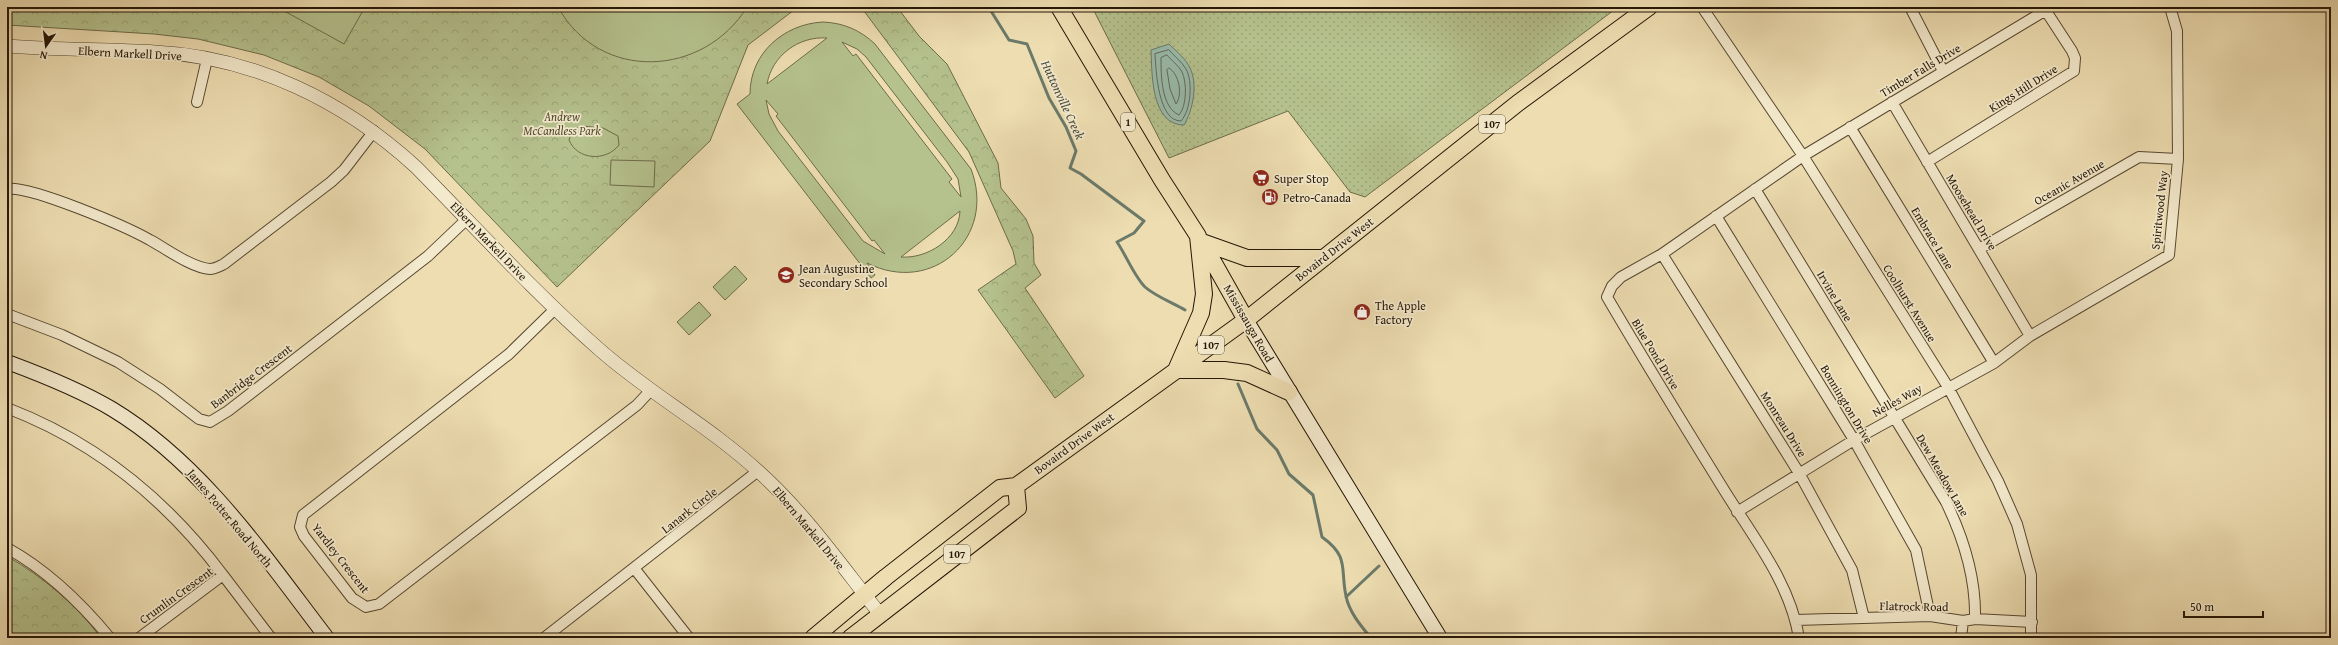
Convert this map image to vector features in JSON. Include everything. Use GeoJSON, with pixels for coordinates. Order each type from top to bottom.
{"type":"FeatureCollection","features":[{"type":"Feature","properties":{"kind":"main road","name":"Mississauga Road"},"geometry":{"type":"LineString","coordinates":[[1059,7],[1162,180],[1200,239],[1289,392],[1364,511],[1440,638]]}},
{"type":"Feature","properties":{"kind":"main road","name":"Bovaird Drive West"},"geometry":{"type":"LineString","coordinates":[[813,638],[864,595],[1000,488],[1016,486],[1246,320],[1518,103],[1649,7]]}},
{"type":"Feature","properties":{"kind":"main road"},"geometry":{"type":"LineString","coordinates":[[1289,392],[1248,373],[1224,370],[1176,370],[1201,313],[1204,294],[1200,239],[1247,258],[1324,258]]}},
{"type":"Feature","properties":{"kind":"main road","name":"James Potter Road North"},"geometry":{"type":"LineString","coordinates":[[8,362],[54,380],[112,410],[144,431],[191,471],[234,518],[327,638]]}},
{"type":"Feature","properties":{"kind":"main road","name":"107"},"geometry":{"type":"LineString","coordinates":[[850,638],[1018,508],[1016,486]]}},
{"type":"Feature","properties":{"kind":"street","name":"Coolhurst Avenue"},"geometry":{"type":"LineString","coordinates":[[1702,7],[1803,156],[1948,387],[1998,481],[2017,524],[2031,574],[2031,638]]}},
{"type":"Feature","properties":{"kind":"street"},"geometry":{"type":"LineString","coordinates":[[1910,7],[1944,71]]}},
{"type":"Feature","properties":{"kind":"street","name":"Spiritwood Way"},"geometry":{"type":"LineString","coordinates":[[1948,387],[1994,363],[2030,336],[2169,255],[2178,159],[2176,31],[2170,7]]}},
{"type":"Feature","properties":{"kind":"street","name":"Timber Falls Drive"},"geometry":{"type":"LineString","coordinates":[[1803,156],[2049,9]]}},
{"type":"Feature","properties":{"kind":"street","name":"Kings Hill Drive"},"geometry":{"type":"LineString","coordinates":[[1927,162],[2074,71],[2075,58],[2049,9]]}},
{"type":"Feature","properties":{"kind":"street","name":"Elbern Markell Drive"},"geometry":{"type":"LineString","coordinates":[[7,46],[61,50],[157,52],[207,59],[253,70],[297,86],[335,105],[374,131],[416,167],[555,309],[601,351],[650,391],[709,432],[758,471],[798,511],[880,614]]}},
{"type":"Feature","properties":{"kind":"street"},"geometry":{"type":"LineString","coordinates":[[197,102],[207,59]]}},
{"type":"Feature","properties":{"kind":"street","name":"Moosehead Drive"},"geometry":{"type":"LineString","coordinates":[[1892,102],[2030,336]]}},
{"type":"Feature","properties":{"kind":"street","name":"Embrace Lane"},"geometry":{"type":"LineString","coordinates":[[1850,127],[1994,363]]}},
{"type":"Feature","properties":{"kind":"street"},"geometry":{"type":"LineString","coordinates":[[7,189],[16,188],[30,192],[106,219],[144,236],[200,267],[211,269],[224,264],[331,182],[344,170],[374,131]]}},
{"type":"Feature","properties":{"kind":"street","name":"Blue Pond Drive"},"geometry":{"type":"LineString","coordinates":[[1799,638],[1796,620],[1773,566],[1737,512],[1607,297],[1612,286],[1621,277],[1662,254],[1803,156]]}},
{"type":"Feature","properties":{"kind":"street","name":"Oceanic Avenue"},"geometry":{"type":"LineString","coordinates":[[1979,249],[2139,157],[2178,159]]}},
{"type":"Feature","properties":{"kind":"street","name":"Irvine Lane"},"geometry":{"type":"LineString","coordinates":[[1755,189],[1893,417]]}},
{"type":"Feature","properties":{"kind":"street","name":"Bonnington Drive"},"geometry":{"type":"LineString","coordinates":[[1716,216],[1854,440],[1916,550],[1930,616]]}},
{"type":"Feature","properties":{"kind":"street","name":"Banbridge Crescent"},"geometry":{"type":"LineString","coordinates":[[7,314],[62,335],[118,362],[160,389],[199,419],[210,422],[228,411],[428,256],[467,219]]}},
{"type":"Feature","properties":{"kind":"street","name":"Monreau Drive"},"geometry":{"type":"LineString","coordinates":[[1662,254],[1799,473],[1852,570],[1864,618]]}},
{"type":"Feature","properties":{"kind":"street","name":"Yardley Crescent"},"geometry":{"type":"LineString","coordinates":[[555,309],[505,358],[304,515],[300,527],[304,536],[352,598],[366,607],[380,604],[637,405],[650,391]]}},
{"type":"Feature","properties":{"kind":"street","name":"Nelles Way"},"geometry":{"type":"LineString","coordinates":[[1737,512],[1854,440],[1948,387]]}},
{"type":"Feature","properties":{"kind":"street"},"geometry":{"type":"LineString","coordinates":[[7,408],[62,432],[123,471],[170,513],[223,575]]}},
{"type":"Feature","properties":{"kind":"street","name":"Dew Meadow Lane"},"geometry":{"type":"LineString","coordinates":[[1893,417],[1946,502],[1959,528],[1976,592],[1975,619]]}},
{"type":"Feature","properties":{"kind":"street","name":"Lanark Circle"},"geometry":{"type":"LineString","coordinates":[[544,638],[758,471]]}},
{"type":"Feature","properties":{"kind":"street"},"geometry":{"type":"LineString","coordinates":[[7,548],[34,565],[68,593],[110,638]]}},
{"type":"Feature","properties":{"kind":"street"},"geometry":{"type":"LineString","coordinates":[[634,568],[689,638]]}},
{"type":"Feature","properties":{"kind":"street","name":"Crumlin Crescent"},"geometry":{"type":"LineString","coordinates":[[139,638],[223,575],[271,638]]}},
{"type":"Feature","properties":{"kind":"street","name":"Flatrock Road"},"geometry":{"type":"LineString","coordinates":[[1796,620],[1930,616],[1963,620],[1975,619],[2032,622]]}},
{"type":"Feature","properties":{"kind":"street"},"geometry":{"type":"LineString","coordinates":[[1962,638],[1963,620]]}},
{"type":"Feature","properties":{"kind":"green space","name":"Andrew McCandless Park"},"geometry":{"type":"Polygon","coordinates":[[[7,7],[798,7],[748,45],[710,141],[557,287],[425,149],[369,106],[319,77],[264,55],[198,39],[154,34],[7,25],[7,7]]]}},
{"type":"Feature","properties":{"kind":"green space"},"geometry":{"type":"Polygon","coordinates":[[[277,7],[365,7],[344,44],[277,7]]]}},
{"type":"Feature","properties":{"kind":"green space"},"geometry":{"type":"Polygon","coordinates":[[[558,7],[747,7],[728,30],[705,47],[679,58],[652,62],[625,59],[599,49],[576,32],[558,7]]]}},
{"type":"Feature","properties":{"kind":"green space"},"geometry":{"type":"Polygon","coordinates":[[[861,7],[897,7],[919,36],[947,64],[998,163],[1001,188],[1026,219],[1033,236],[1034,263],[1041,275],[1025,288],[1084,376],[1055,398],[978,290],[1016,264],[1013,251],[969,152],[861,7]]]}},
{"type":"Feature","properties":{"kind":"green space"},"geometry":{"type":"Polygon","coordinates":[[[1092,7],[1618,7],[1365,197],[1350,192],[1288,111],[1169,158],[1092,7]]]}},
{"type":"Feature","properties":{"kind":"green space"},"geometry":{"type":"Polygon","coordinates":[[[823,22],[845,26],[864,35],[875,44],[971,169],[977,194],[975,217],[967,237],[954,254],[936,266],[915,272],[891,271],[867,263],[875,275],[871,278],[737,104],[750,94],[756,66],[772,43],[795,28],[823,22]],[[827,38],[806,40],[788,50],[774,65],[767,84],[827,38]],[[842,42],[853,56],[856,54],[952,179],[949,182],[961,197],[958,179],[947,162],[866,57],[857,49],[842,42]],[[766,100],[769,114],[778,131],[863,241],[885,254],[874,240],[872,241],[776,116],[778,114],[766,100]],[[960,211],[901,257],[921,255],[940,245],[954,230],[960,211]]]}},
{"type":"Feature","properties":{"kind":"green space"},"geometry":{"type":"Polygon","coordinates":[[[581,126],[603,128],[618,136],[619,145],[607,154],[600,156],[585,155],[578,152],[569,140],[572,131],[581,126]]]}},
{"type":"Feature","properties":{"kind":"green space"},"geometry":{"type":"Polygon","coordinates":[[[611,160],[655,161],[654,187],[610,185],[611,160]]]}},
{"type":"Feature","properties":{"kind":"green space"},"geometry":{"type":"Polygon","coordinates":[[[735,266],[747,279],[725,300],[713,287],[735,266]]]}},
{"type":"Feature","properties":{"kind":"green space"},"geometry":{"type":"Polygon","coordinates":[[[699,302],[711,315],[689,335],[677,322],[699,302]]]}},
{"type":"Feature","properties":{"kind":"green space"},"geometry":{"type":"Polygon","coordinates":[[[7,556],[34,573],[58,592],[81,614],[101,638],[7,638],[7,556]]]}},
{"type":"Feature","properties":{"kind":"water"},"geometry":{"type":"Polygon","coordinates":[[[1169,44],[1186,61],[1190,68],[1194,82],[1192,105],[1184,125],[1173,123],[1165,117],[1159,108],[1153,84],[1151,50],[1169,44]]]}},
{"type":"Feature","properties":{"kind":"waterway","name":"Huttonville Creek"},"geometry":{"type":"LineString","coordinates":[[984,7],[991,11],[1009,40],[1027,44],[1049,98],[1066,127],[1076,151],[1070,168],[1081,174],[1144,221],[1134,233],[1117,242],[1137,277],[1149,290],[1185,310]]}},
{"type":"Feature","properties":{"kind":"waterway"},"geometry":{"type":"LineString","coordinates":[[1238,384],[1257,429],[1277,450],[1289,474],[1313,495],[1322,537],[1331,544],[1340,557],[1344,587],[1350,608],[1363,629],[1371,638]]}},
{"type":"Feature","properties":{"kind":"waterway"},"geometry":{"type":"LineString","coordinates":[[1346,597],[1379,566]]}},
{"type":"Feature","properties":{"kind":"place","name":"Super Stop"},"geometry":{"type":"Point","coordinates":[1261,178]}},
{"type":"Feature","properties":{"kind":"place","name":"Petro-Canada"},"geometry":{"type":"Point","coordinates":[1270,197]}},
{"type":"Feature","properties":{"kind":"place","name":"Jean Augustine Secondary School"},"geometry":{"type":"Point","coordinates":[786,275]}},
{"type":"Feature","properties":{"kind":"place","name":"The Apple Factory"},"geometry":{"type":"Point","coordinates":[1362,312]}}]}
